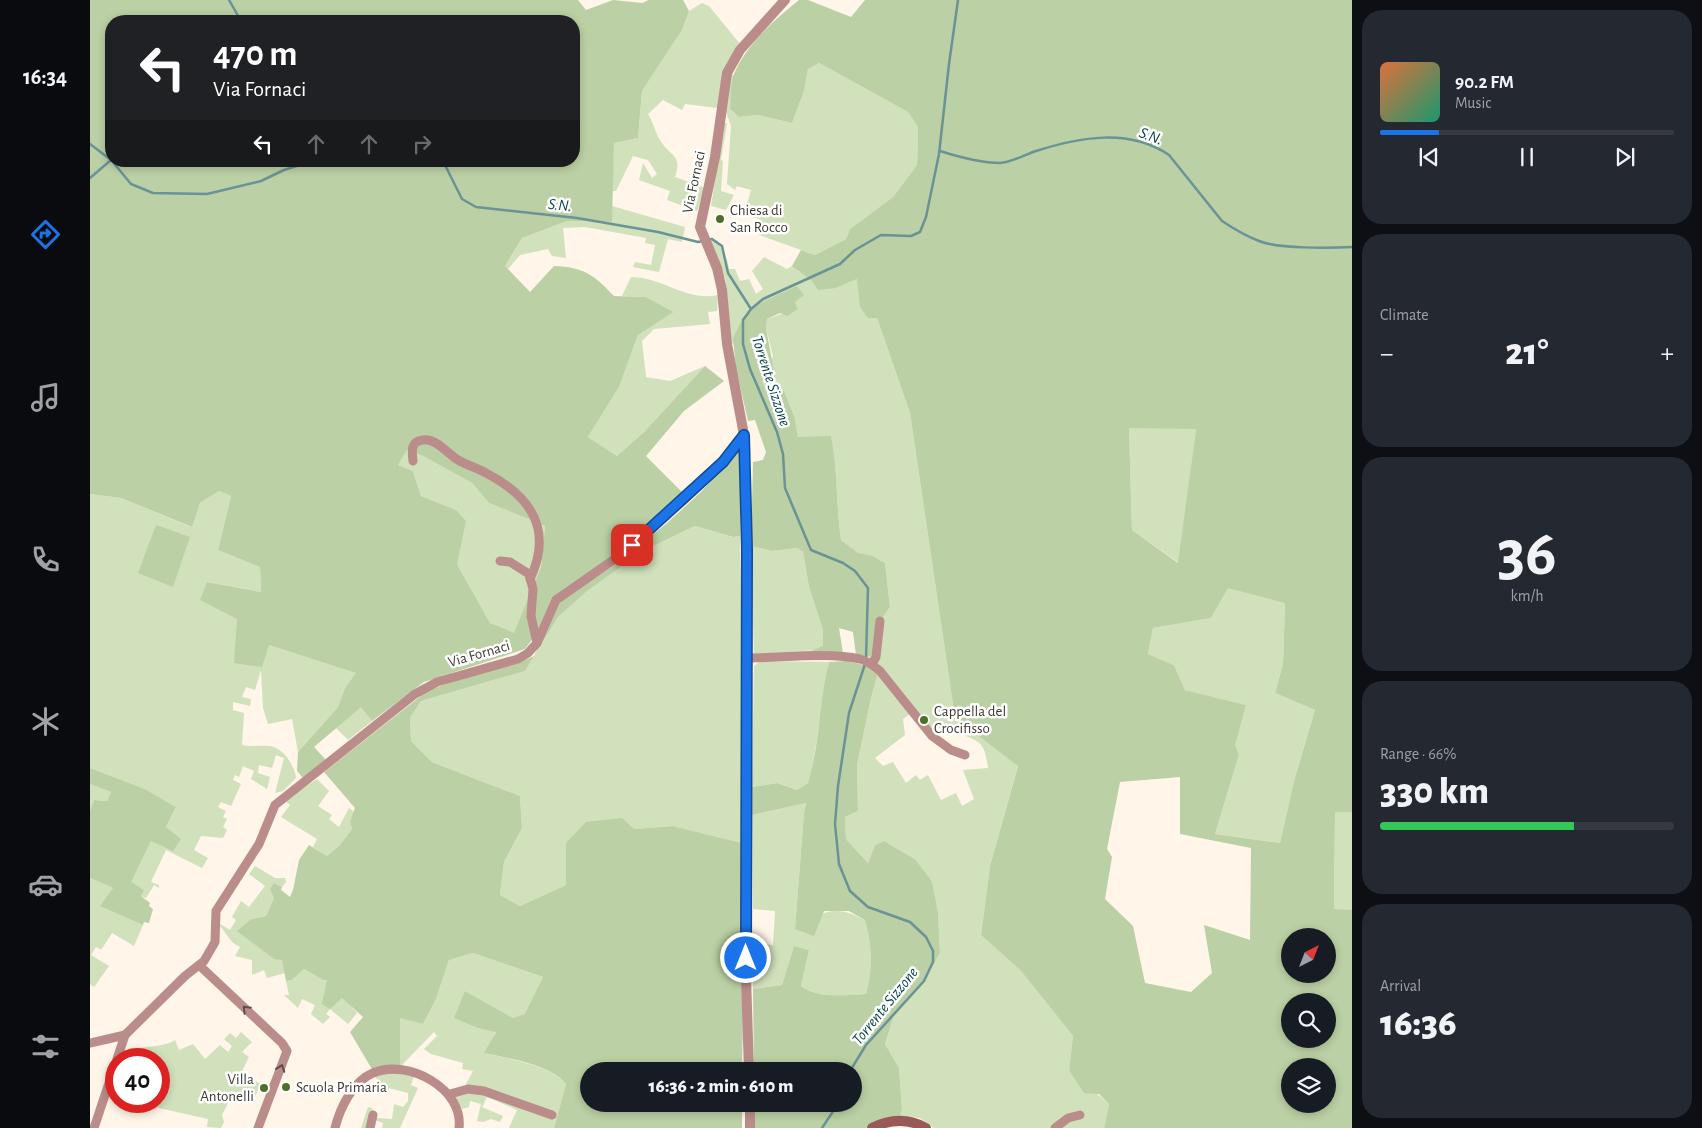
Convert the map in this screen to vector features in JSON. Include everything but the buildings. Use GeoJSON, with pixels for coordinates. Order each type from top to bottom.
{"type":"FeatureCollection","features":[{"type":"Feature","properties":{"kind":"main road"},"geometry":{"type":"LineString","coordinates":[[872,1128],[902,1119],[917,1123],[926,1128]]}},
{"type":"Feature","properties":{"kind":"street","name":"Via Fornaci"},"geometry":{"type":"LineString","coordinates":[[200,966],[215,942],[216,911],[258,844],[275,805],[415,694],[437,682],[518,659],[528,653],[537,643],[556,600],[619,556],[684,500],[723,462],[744,435],[727,344],[722,290],[717,268],[700,227],[715,157],[727,73],[740,50],[785,0]]}},
{"type":"Feature","properties":{"kind":"street"},"geometry":{"type":"LineString","coordinates":[[744,435],[747,549],[746,976],[749,1062]]}},
{"type":"Feature","properties":{"kind":"street"},"geometry":{"type":"LineString","coordinates":[[413,461],[412,449],[415,443],[423,440],[434,442],[449,455],[498,480],[520,499],[536,518],[540,531],[541,540],[530,579]]}},
{"type":"Feature","properties":{"kind":"street"},"geometry":{"type":"LineString","coordinates":[[500,560],[520,567],[529,574],[534,589],[532,616],[537,643]]}},
{"type":"Feature","properties":{"kind":"street"},"geometry":{"type":"LineString","coordinates":[[871,663],[876,657],[880,621]]}},
{"type":"Feature","properties":{"kind":"street"},"geometry":{"type":"LineString","coordinates":[[747,658],[809,656],[859,659],[871,663],[905,700],[932,736],[950,750],[965,755]]}},
{"type":"Feature","properties":{"kind":"street"},"geometry":{"type":"LineString","coordinates":[[121,1048],[125,1035],[185,976],[200,966],[282,1042],[288,1051],[258,1128]]}},
{"type":"Feature","properties":{"kind":"street"},"geometry":{"type":"LineString","coordinates":[[90,1042],[125,1035]]}},
{"type":"Feature","properties":{"kind":"street"},"geometry":{"type":"LineString","coordinates":[[335,1128],[357,1084],[374,1072],[402,1069],[422,1077],[450,1094],[460,1115],[459,1128]]}},
{"type":"Feature","properties":{"kind":"street"},"geometry":{"type":"LineString","coordinates":[[450,1094],[468,1089],[484,1091],[552,1115]]}},
{"type":"Feature","properties":{"kind":"street"},"geometry":{"type":"LineString","coordinates":[[94,1128],[105,1097]]}},
{"type":"Feature","properties":{"kind":"street"},"geometry":{"type":"LineString","coordinates":[[750,1112],[750,1128]]}},
{"type":"Feature","properties":{"kind":"street"},"geometry":{"type":"LineString","coordinates":[[370,1128],[373,1115]]}},
{"type":"Feature","properties":{"kind":"street"},"geometry":{"type":"LineString","coordinates":[[1056,1128],[1068,1118],[1080,1115]]}},
{"type":"Feature","properties":{"kind":"green space"},"geometry":{"type":"Polygon","coordinates":[[[90,0],[578,0],[586,10],[613,0],[642,3],[649,0],[683,0],[689,11],[682,30],[642,91],[638,138],[614,143],[612,222],[567,221],[522,238],[505,266],[530,292],[554,266],[573,268],[581,270],[594,278],[614,296],[646,297],[674,312],[638,335],[619,387],[588,437],[617,456],[644,432],[705,366],[724,381],[684,411],[646,456],[684,494],[600,567],[554,599],[542,626],[525,649],[424,682],[372,721],[361,707],[314,747],[326,760],[304,779],[297,771],[298,752],[338,707],[345,688],[356,673],[269,645],[262,667],[234,663],[237,619],[200,600],[207,582],[261,592],[260,567],[218,550],[231,496],[219,491],[200,503],[192,527],[121,498],[90,494],[90,0]],[[407,450],[398,465],[413,471],[421,496],[456,510],[466,521],[457,564],[490,623],[514,633],[541,567],[545,526],[489,503],[472,483],[423,456],[407,450]]]}},
{"type":"Feature","properties":{"kind":"green space"},"geometry":{"type":"Polygon","coordinates":[[[799,0],[808,0],[851,17],[865,0],[1352,0],[1352,812],[1335,812],[1334,909],[1352,910],[1352,1128],[1104,1128],[1109,1104],[1099,1094],[1084,1093],[1069,1070],[1073,1036],[1021,971],[981,935],[990,866],[1018,766],[955,718],[910,413],[877,318],[868,318],[860,307],[857,279],[836,288],[818,290],[812,281],[792,266],[801,250],[815,255],[846,239],[850,229],[893,197],[917,165],[918,127],[908,112],[819,63],[808,69],[804,91],[792,123],[758,115],[739,117],[730,109],[734,74],[746,53],[771,24],[799,0]],[[1129,428],[1132,530],[1178,563],[1196,429],[1129,428]],[[1228,588],[1211,618],[1153,628],[1148,654],[1174,665],[1185,690],[1246,705],[1235,745],[1239,755],[1215,834],[1280,843],[1294,781],[1315,710],[1275,693],[1283,664],[1285,603],[1228,588]],[[1180,777],[1120,782],[1107,849],[1112,857],[1105,899],[1133,926],[1145,983],[1191,992],[1212,973],[1204,925],[1250,940],[1251,848],[1180,834],[1180,777]]]}},
{"type":"Feature","properties":{"kind":"green space"},"geometry":{"type":"Polygon","coordinates":[[[702,3],[709,6],[740,44],[717,108],[685,104],[682,110],[663,100],[648,114],[660,140],[676,159],[677,169],[675,177],[705,188],[697,211],[667,200],[670,191],[639,180],[643,163],[652,178],[657,174],[648,160],[633,156],[616,191],[612,191],[614,143],[638,138],[642,91],[682,30],[689,11],[702,3]]]}},
{"type":"Feature","properties":{"kind":"green space"},"geometry":{"type":"Polygon","coordinates":[[[819,63],[908,112],[918,127],[917,165],[893,197],[850,229],[846,239],[815,255],[754,233],[759,219],[747,215],[745,211],[751,190],[737,186],[735,190],[727,184],[731,126],[725,109],[731,74],[734,75],[730,109],[739,117],[758,115],[792,123],[804,91],[808,69],[819,63]]]}},
{"type":"Feature","properties":{"kind":"green space"},"geometry":{"type":"Polygon","coordinates":[[[724,123],[727,123],[721,160],[723,161],[721,191],[734,195],[726,210],[711,206],[724,123]]]}},
{"type":"Feature","properties":{"kind":"green space"},"geometry":{"type":"Polygon","coordinates":[[[612,206],[685,227],[682,242],[668,239],[659,272],[633,267],[635,262],[651,265],[655,245],[645,243],[646,238],[585,227],[563,228],[566,258],[552,256],[548,249],[520,255],[508,269],[505,266],[522,238],[567,221],[612,222],[612,206]]]}},
{"type":"Feature","properties":{"kind":"green space"},"geometry":{"type":"Polygon","coordinates":[[[710,240],[717,242],[723,251],[729,269],[735,269],[740,281],[749,279],[756,294],[763,289],[752,271],[764,257],[787,269],[792,266],[812,281],[836,288],[857,279],[877,318],[910,413],[955,718],[1018,765],[990,866],[981,935],[1021,971],[1073,1036],[1069,1070],[1109,1104],[1104,1128],[934,1128],[920,1118],[900,1116],[902,1110],[899,1068],[885,1044],[894,1015],[921,987],[940,953],[938,912],[932,881],[915,859],[884,841],[875,845],[868,863],[846,839],[845,817],[858,811],[857,765],[878,673],[911,713],[903,719],[905,735],[875,758],[883,766],[893,762],[906,783],[916,775],[920,780],[928,775],[941,800],[956,793],[962,806],[974,799],[963,770],[988,768],[986,755],[979,743],[963,735],[964,732],[958,730],[956,735],[935,726],[929,730],[912,704],[868,657],[880,621],[890,607],[885,563],[873,556],[858,554],[841,540],[831,437],[798,437],[795,419],[765,388],[762,381],[773,356],[766,328],[767,319],[798,308],[795,302],[797,286],[732,344],[725,278],[710,240]]]}},
{"type":"Feature","properties":{"kind":"green space"},"geometry":{"type":"Polygon","coordinates":[[[631,277],[653,281],[696,295],[718,295],[717,311],[708,312],[710,324],[654,329],[642,341],[646,377],[670,381],[705,366],[644,432],[617,456],[588,437],[619,387],[638,335],[674,312],[646,297],[622,296],[631,277]]]}},
{"type":"Feature","properties":{"kind":"green space"},"geometry":{"type":"Polygon","coordinates":[[[797,286],[804,295],[795,302],[798,309],[787,316],[780,313],[767,319],[766,328],[775,377],[762,381],[765,388],[771,385],[784,391],[795,419],[798,437],[831,436],[841,540],[858,553],[873,556],[885,563],[890,607],[880,621],[874,654],[868,657],[856,655],[853,632],[839,628],[843,653],[809,652],[823,646],[823,629],[809,587],[803,552],[797,548],[772,551],[751,546],[753,462],[763,460],[766,452],[755,420],[748,421],[736,368],[733,339],[739,325],[756,305],[797,286]]]}},
{"type":"Feature","properties":{"kind":"green space"},"geometry":{"type":"Polygon","coordinates":[[[1129,428],[1196,428],[1179,563],[1132,530],[1129,428]]]}},
{"type":"Feature","properties":{"kind":"green space"},"geometry":{"type":"Polygon","coordinates":[[[741,447],[740,536],[733,537],[695,526],[643,551],[586,592],[558,617],[525,671],[421,701],[410,718],[411,741],[432,762],[520,796],[522,828],[504,862],[500,895],[520,906],[566,885],[566,843],[586,822],[622,818],[634,829],[673,826],[746,844],[742,1062],[580,1062],[580,1112],[742,1112],[742,1128],[554,1128],[566,1084],[559,1077],[540,1067],[484,1053],[496,1032],[478,1028],[454,1018],[465,991],[513,1018],[525,1014],[543,977],[473,953],[449,960],[436,999],[423,1024],[400,1018],[400,1067],[373,1071],[350,1032],[363,1017],[342,998],[330,1009],[322,1004],[327,980],[323,980],[304,969],[292,980],[286,981],[282,960],[274,959],[237,931],[251,919],[266,916],[274,898],[270,889],[274,883],[282,887],[281,890],[290,897],[299,860],[309,845],[327,856],[340,845],[352,829],[350,822],[355,808],[324,772],[426,692],[455,680],[513,665],[534,656],[560,601],[619,562],[666,524],[700,493],[741,447]]]}},
{"type":"Feature","properties":{"kind":"green space"},"geometry":{"type":"Polygon","coordinates":[[[407,450],[423,456],[472,483],[489,503],[545,526],[541,567],[514,634],[490,623],[457,564],[456,510],[421,496],[413,471],[398,465],[407,450]]]}},
{"type":"Feature","properties":{"kind":"green space"},"geometry":{"type":"Polygon","coordinates":[[[219,491],[231,496],[218,550],[260,567],[261,592],[208,582],[237,619],[269,645],[357,673],[345,688],[338,707],[298,752],[292,719],[268,724],[263,708],[261,670],[255,690],[246,687],[242,697],[251,699],[250,706],[233,702],[233,710],[244,713],[242,745],[270,746],[280,750],[291,764],[296,778],[283,791],[275,793],[284,758],[276,755],[272,768],[259,765],[258,773],[270,777],[267,789],[251,779],[254,771],[243,766],[239,777],[235,775],[233,780],[241,784],[231,806],[221,802],[218,807],[226,811],[223,817],[227,819],[223,827],[227,830],[223,838],[201,836],[194,850],[208,858],[202,868],[166,850],[151,882],[159,885],[159,888],[154,885],[146,898],[141,896],[144,890],[130,883],[151,841],[180,839],[166,827],[176,807],[145,789],[90,768],[90,494],[121,498],[191,527],[200,503],[219,491]]]}},
{"type":"Feature","properties":{"kind":"green space"},"geometry":{"type":"Polygon","coordinates":[[[156,525],[190,537],[173,587],[138,573],[156,525]]]}},
{"type":"Feature","properties":{"kind":"green space"},"geometry":{"type":"Polygon","coordinates":[[[695,526],[732,537],[740,536],[746,844],[673,826],[634,829],[566,843],[566,885],[520,906],[500,895],[504,862],[522,828],[520,796],[432,762],[411,741],[410,718],[421,701],[525,671],[558,617],[586,592],[643,551],[695,526]]]}},
{"type":"Feature","properties":{"kind":"green space"},"geometry":{"type":"Polygon","coordinates":[[[751,546],[772,551],[797,548],[803,552],[809,587],[823,628],[823,646],[819,650],[754,654],[751,546]]]}},
{"type":"Feature","properties":{"kind":"green space"},"geometry":{"type":"Polygon","coordinates":[[[1228,587],[1285,602],[1283,664],[1275,693],[1315,710],[1294,781],[1280,843],[1215,834],[1239,755],[1234,745],[1246,705],[1185,690],[1174,665],[1148,654],[1153,628],[1211,618],[1228,587]]]}},
{"type":"Feature","properties":{"kind":"green space"},"geometry":{"type":"Polygon","coordinates":[[[761,661],[829,662],[812,770],[808,783],[797,790],[777,783],[752,787],[754,666],[761,661]]]}},
{"type":"Feature","properties":{"kind":"green space"},"geometry":{"type":"Polygon","coordinates":[[[846,661],[869,666],[878,673],[857,765],[858,811],[845,817],[846,839],[868,863],[875,845],[884,841],[915,859],[932,881],[938,912],[940,953],[921,987],[894,1015],[885,1044],[899,1068],[902,1110],[900,1116],[874,1123],[866,1128],[755,1128],[755,1112],[862,1112],[862,1062],[754,1062],[753,989],[782,985],[794,946],[809,950],[801,986],[815,993],[824,995],[866,994],[870,975],[871,957],[865,920],[849,911],[824,911],[814,936],[795,929],[806,803],[752,815],[752,787],[777,783],[797,790],[808,783],[815,753],[829,662],[846,661]]]}},
{"type":"Feature","properties":{"kind":"green space"},"geometry":{"type":"Polygon","coordinates":[[[361,706],[372,721],[348,740],[335,727],[361,706]]]}},
{"type":"Feature","properties":{"kind":"green space"},"geometry":{"type":"Polygon","coordinates":[[[90,768],[145,789],[176,807],[166,827],[181,839],[173,851],[151,841],[131,882],[144,890],[141,896],[150,903],[149,906],[153,909],[149,923],[144,922],[143,925],[100,906],[113,888],[90,878],[90,811],[94,800],[107,801],[111,792],[90,784],[90,768]]]}},
{"type":"Feature","properties":{"kind":"green space"},"geometry":{"type":"Polygon","coordinates":[[[317,779],[329,791],[318,806],[332,815],[329,819],[339,827],[349,808],[354,812],[350,822],[352,829],[340,845],[327,856],[313,847],[317,839],[281,817],[290,805],[284,800],[317,779]]]}},
{"type":"Feature","properties":{"kind":"green space"},"geometry":{"type":"Polygon","coordinates":[[[90,784],[111,792],[107,801],[94,800],[90,811],[90,784]]]}},
{"type":"Feature","properties":{"kind":"green space"},"geometry":{"type":"Polygon","coordinates":[[[806,803],[795,929],[821,914],[829,912],[845,912],[865,920],[871,957],[866,994],[824,995],[801,986],[809,950],[794,946],[782,985],[753,989],[753,943],[773,945],[775,911],[753,909],[752,815],[806,803]]]}},
{"type":"Feature","properties":{"kind":"green space"},"geometry":{"type":"Polygon","coordinates":[[[1335,812],[1352,812],[1352,910],[1334,910],[1335,812]]]}},
{"type":"Feature","properties":{"kind":"green space"},"geometry":{"type":"Polygon","coordinates":[[[255,866],[275,878],[285,878],[286,882],[282,887],[274,883],[274,898],[266,916],[251,919],[238,931],[263,950],[283,960],[285,973],[267,978],[264,970],[252,975],[252,960],[235,956],[240,947],[233,943],[217,922],[230,930],[236,920],[232,917],[241,901],[249,907],[265,886],[249,874],[255,866]]]}},
{"type":"Feature","properties":{"kind":"green space"},"geometry":{"type":"Polygon","coordinates":[[[90,878],[113,888],[101,906],[143,925],[134,946],[112,933],[101,950],[96,947],[91,955],[109,966],[94,987],[90,984],[90,878]]]}},
{"type":"Feature","properties":{"kind":"green space"},"geometry":{"type":"Polygon","coordinates":[[[473,953],[543,977],[526,1014],[513,1018],[465,991],[478,1028],[496,1031],[485,1053],[540,1067],[559,1077],[566,1084],[554,1128],[509,1128],[517,1110],[487,1097],[482,1107],[503,1116],[500,1122],[491,1119],[483,1122],[477,1121],[481,1104],[470,1101],[469,1107],[462,1109],[453,1096],[464,1088],[473,1071],[462,1069],[463,1063],[431,1054],[424,1049],[437,1036],[434,1032],[400,1067],[400,1017],[423,1024],[436,999],[449,960],[473,953]]]}},
{"type":"Feature","properties":{"kind":"green space"},"geometry":{"type":"Polygon","coordinates":[[[304,969],[323,980],[327,979],[357,1013],[348,1024],[330,1009],[326,1014],[330,1017],[323,1024],[311,1014],[315,1005],[302,999],[298,1008],[284,995],[289,995],[286,981],[292,980],[304,969]]]}},
{"type":"Feature","properties":{"kind":"green space"},"geometry":{"type":"Polygon","coordinates":[[[241,1032],[252,1042],[242,1052],[249,1057],[242,1071],[260,1084],[254,1100],[239,1092],[236,1099],[229,1101],[222,1115],[224,1122],[221,1128],[207,1127],[208,1119],[170,1110],[170,1048],[140,1048],[170,1043],[175,1040],[179,1050],[193,1044],[205,1059],[220,1045],[228,1052],[232,1046],[224,1039],[230,1033],[236,1038],[241,1032]]]}},
{"type":"Feature","properties":{"kind":"green space"},"geometry":{"type":"Polygon","coordinates":[[[401,1071],[414,1076],[411,1085],[418,1088],[400,1128],[382,1128],[383,1123],[372,1119],[369,1128],[361,1128],[368,1107],[372,1108],[376,1118],[392,1119],[394,1104],[403,1107],[408,1101],[408,1093],[389,1088],[388,1094],[372,1093],[370,1086],[379,1083],[375,1076],[401,1071]]]}},
{"type":"Feature","properties":{"kind":"waterway"},"geometry":{"type":"LineString","coordinates":[[229,0],[238,15]]}},
{"type":"Feature","properties":{"kind":"waterway","name":"Torrente Sizzone"},"geometry":{"type":"LineString","coordinates":[[866,658],[868,588],[855,571],[843,563],[811,550],[785,488],[783,454],[777,432],[750,369],[743,344],[743,320],[751,309],[763,299],[840,264],[855,250],[881,235],[911,236],[920,232],[926,217],[939,154],[958,0]]}},
{"type":"Feature","properties":{"kind":"waterway","name":"S.N."},"geometry":{"type":"LineString","coordinates":[[940,151],[977,161],[1000,163],[1053,146],[1087,139],[1121,138],[1138,141],[1169,155],[1222,221],[1245,235],[1268,244],[1331,248],[1352,247]]}},
{"type":"Feature","properties":{"kind":"waterway","name":"S.N."},"geometry":{"type":"LineString","coordinates":[[90,144],[105,155]]}},
{"type":"Feature","properties":{"kind":"waterway","name":"S.N."},"geometry":{"type":"LineString","coordinates":[[90,178],[105,165]]}},
{"type":"Feature","properties":{"kind":"waterway","name":"S.N."},"geometry":{"type":"LineString","coordinates":[[117,167],[131,184],[153,193],[207,194],[261,181],[293,167]]}},
{"type":"Feature","properties":{"kind":"waterway","name":"S.N."},"geometry":{"type":"LineString","coordinates":[[446,167],[462,199],[476,207],[577,218],[658,232],[698,242],[703,241]]}},
{"type":"Feature","properties":{"kind":"waterway","name":"S.N."},"geometry":{"type":"LineString","coordinates":[[708,240],[712,239],[722,246],[728,273],[751,309]]}},
{"type":"Feature","properties":{"kind":"waterway","name":"Torrente Sizzone"},"geometry":{"type":"LineString","coordinates":[[856,1062],[866,1045],[924,981],[933,962],[933,951],[926,937],[910,922],[868,907],[850,891],[839,864],[835,824],[838,786],[849,713],[865,664]]}},
{"type":"Feature","properties":{"kind":"waterway","name":"Torrente Sizzone"},"geometry":{"type":"LineString","coordinates":[[822,1128],[833,1112]]}},
{"type":"Feature","properties":{"kind":"place","name":"Chiesa di San Rocco"},"geometry":{"type":"Point","coordinates":[720,219]}},
{"type":"Feature","properties":{"kind":"place","name":"Cappella del Crocifisso"},"geometry":{"type":"Point","coordinates":[924,720]}},
{"type":"Feature","properties":{"kind":"place","name":"Scuola Primaria"},"geometry":{"type":"Point","coordinates":[286,1087]}},
{"type":"Feature","properties":{"kind":"place","name":"Villa Antonelli"},"geometry":{"type":"Point","coordinates":[264,1088]}},
{"type":"Feature","properties":{"kind":"route"},"geometry":{"type":"LineString","coordinates":[[632,545],[684,500],[723,462],[744,435],[747,549],[746,958]]}}]}
